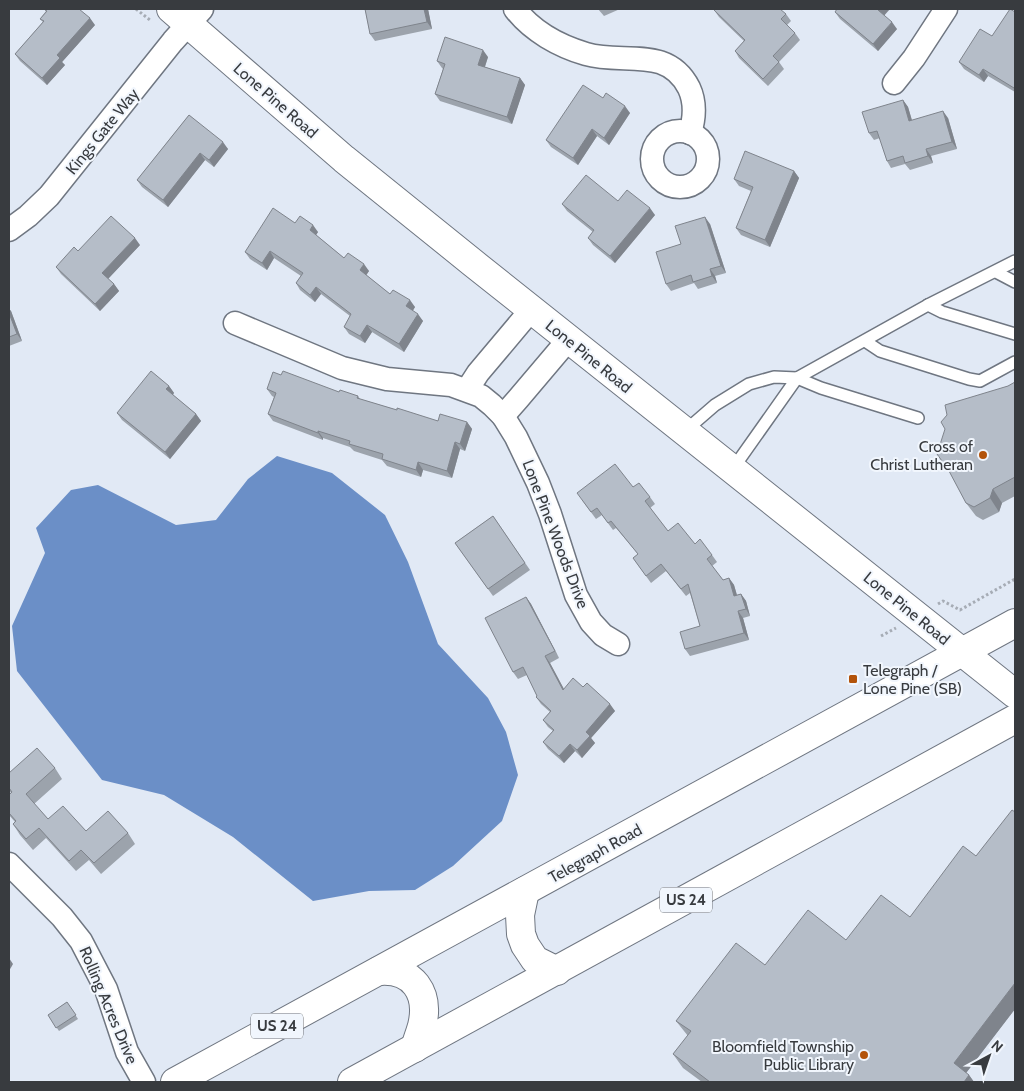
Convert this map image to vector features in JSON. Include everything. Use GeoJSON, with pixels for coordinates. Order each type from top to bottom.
{"type":"FeatureCollection","features":[{"type":"Feature","properties":{"kind":"main road","name":"Lone Pine Road"},"geometry":{"type":"LineString","coordinates":[[187,14],[344,159],[530,310],[1015,694]]}},
{"type":"Feature","properties":{"kind":"main road","name":"Telegraph Road"},"geometry":{"type":"LineString","coordinates":[[175,1082],[1015,623]]}},
{"type":"Feature","properties":{"kind":"main road","name":"US 24"},"geometry":{"type":"LineString","coordinates":[[352,1082],[1015,719]]}},
{"type":"Feature","properties":{"kind":"main road"},"geometry":{"type":"LineString","coordinates":[[526,891],[520,915],[521,934],[525,945],[535,960],[557,971]]}},
{"type":"Feature","properties":{"kind":"main road"},"geometry":{"type":"LineString","coordinates":[[378,971],[390,970],[401,973],[415,982],[420,990],[424,1013],[415,1048]]}},
{"type":"Feature","properties":{"kind":"street"},"geometry":{"type":"LineString","coordinates":[[516,9],[532,26],[566,47],[588,54],[611,58],[660,61],[674,69],[685,80],[692,95],[695,110],[690,133]]}},
{"type":"Feature","properties":{"kind":"street"},"geometry":{"type":"LineString","coordinates":[[894,83],[914,58],[946,9]]}},
{"type":"Feature","properties":{"kind":"street","name":"Kings Gate Way"},"geometry":{"type":"LineString","coordinates":[[9,230],[28,216],[48,196],[187,14]]}},
{"type":"Feature","properties":{"kind":"street"},"geometry":{"type":"LineString","coordinates":[[467,390],[530,310]]}},
{"type":"Feature","properties":{"kind":"street","name":"Lone Pine Woods Drive"},"geometry":{"type":"LineString","coordinates":[[235,324],[314,357],[362,374],[412,382],[451,385],[481,396],[502,416],[516,437],[544,497],[576,595],[591,622],[603,635],[618,644]]}},
{"type":"Feature","properties":{"kind":"street"},"geometry":{"type":"LineString","coordinates":[[502,416],[518,400],[568,340]]}},
{"type":"Feature","properties":{"kind":"street","name":"Rolling Acres Drive"},"geometry":{"type":"LineString","coordinates":[[9,864],[57,912],[81,941],[106,988],[127,1052],[144,1082]]}},
{"type":"Feature","properties":{"kind":"lane"},"geometry":{"type":"LineString","coordinates":[[732,470],[797,378],[928,305],[1015,261]]}},
{"type":"Feature","properties":{"kind":"lane"},"geometry":{"type":"LineString","coordinates":[[996,272],[1015,282]]}},
{"type":"Feature","properties":{"kind":"lane"},"geometry":{"type":"LineString","coordinates":[[928,305],[942,312],[1015,334]]}},
{"type":"Feature","properties":{"kind":"lane"},"geometry":{"type":"LineString","coordinates":[[865,341],[880,351],[980,381],[1015,362]]}},
{"type":"Feature","properties":{"kind":"lane"},"geometry":{"type":"LineString","coordinates":[[684,432],[715,405],[749,384],[774,378],[797,378],[821,388],[918,418]]}},
{"type":"Feature","properties":{"kind":"path"},"geometry":{"type":"LineString","coordinates":[[933,608],[943,601],[960,610],[1015,579]]}},
{"type":"Feature","properties":{"kind":"water"},"geometry":{"type":"Polygon","coordinates":[[[277,456],[332,473],[385,515],[408,562],[438,644],[488,698],[506,732],[518,775],[502,821],[453,866],[415,890],[369,891],[313,901],[233,837],[164,795],[102,780],[17,671],[12,626],[45,553],[36,528],[71,490],[98,485],[176,525],[216,520],[248,479],[277,456]]]}},
{"type":"Feature","properties":{"kind":"building"},"geometry":{"type":"Polygon","coordinates":[[[46,9],[79,9],[90,18],[57,55],[60,58],[42,78],[15,54],[44,21],[40,19],[47,11],[46,9]]]}},
{"type":"Feature","properties":{"kind":"building"},"geometry":{"type":"Polygon","coordinates":[[[365,9],[424,9],[427,22],[370,34],[365,9]]]}},
{"type":"Feature","properties":{"kind":"building"},"geometry":{"type":"Polygon","coordinates":[[[715,9],[780,9],[786,14],[781,19],[795,33],[773,56],[779,62],[763,79],[735,51],[745,40],[715,9]]]}},
{"type":"Feature","properties":{"kind":"building"},"geometry":{"type":"Polygon","coordinates":[[[837,9],[879,9],[892,22],[873,44],[835,12],[837,9]]]}},
{"type":"Feature","properties":{"kind":"building"},"geometry":{"type":"Polygon","coordinates":[[[1010,9],[1015,12],[1014,88],[983,69],[979,75],[959,62],[980,29],[992,36],[1010,9]]]}},
{"type":"Feature","properties":{"kind":"building"},"geometry":{"type":"Polygon","coordinates":[[[445,37],[483,50],[478,65],[520,78],[507,117],[435,94],[445,64],[437,61],[445,37]]]}},
{"type":"Feature","properties":{"kind":"building"},"geometry":{"type":"Polygon","coordinates":[[[583,85],[603,98],[606,93],[625,106],[604,138],[592,129],[573,158],[546,140],[583,85]]]}},
{"type":"Feature","properties":{"kind":"building"},"geometry":{"type":"Polygon","coordinates":[[[903,100],[909,121],[943,111],[952,142],[926,149],[928,156],[905,163],[903,156],[887,161],[877,131],[869,133],[862,112],[903,100]]]}},
{"type":"Feature","properties":{"kind":"building"},"geometry":{"type":"Polygon","coordinates":[[[189,115],[223,142],[209,160],[200,153],[163,200],[137,180],[189,115]]]}},
{"type":"Feature","properties":{"kind":"building"},"geometry":{"type":"Polygon","coordinates":[[[745,151],[794,171],[765,240],[736,228],[753,187],[734,179],[745,151]]]}},
{"type":"Feature","properties":{"kind":"building"},"geometry":{"type":"Polygon","coordinates":[[[586,175],[618,201],[627,190],[650,208],[610,256],[588,238],[594,230],[562,204],[586,175]]]}},
{"type":"Feature","properties":{"kind":"building"},"geometry":{"type":"Polygon","coordinates":[[[273,208],[295,223],[300,216],[313,225],[310,230],[344,258],[348,253],[364,264],[360,270],[390,294],[393,290],[410,300],[406,306],[418,314],[399,344],[367,325],[360,336],[344,327],[351,314],[316,287],[310,295],[296,283],[303,273],[270,251],[262,263],[245,252],[273,208]]]}},
{"type":"Feature","properties":{"kind":"building"},"geometry":{"type":"Polygon","coordinates":[[[111,216],[135,238],[102,273],[114,284],[95,304],[56,267],[74,247],[78,251],[111,216]]]}},
{"type":"Feature","properties":{"kind":"building"},"geometry":{"type":"Polygon","coordinates":[[[705,217],[721,266],[710,269],[712,276],[693,282],[691,275],[666,284],[656,252],[681,244],[675,226],[705,217]]]}},
{"type":"Feature","properties":{"kind":"building"},"geometry":{"type":"Polygon","coordinates":[[[9,313],[17,334],[9,337],[9,313]]]}},
{"type":"Feature","properties":{"kind":"building"},"geometry":{"type":"Polygon","coordinates":[[[151,371],[169,386],[166,389],[196,414],[165,452],[117,413],[151,371]]]}},
{"type":"Feature","properties":{"kind":"building"},"geometry":{"type":"Polygon","coordinates":[[[283,371],[339,392],[340,390],[358,396],[357,398],[397,410],[397,408],[438,421],[440,414],[467,422],[460,444],[455,442],[447,471],[418,462],[416,470],[382,459],[383,454],[349,444],[350,441],[318,431],[318,433],[268,414],[276,393],[267,389],[273,372],[281,375],[283,371]]]}},
{"type":"Feature","properties":{"kind":"building","name":"Cross of Christ Lutheran"},"geometry":{"type":"Polygon","coordinates":[[[1015,382],[1015,477],[993,489],[990,498],[974,507],[966,503],[949,471],[937,454],[945,429],[941,422],[947,415],[945,405],[1008,386],[1015,382]]]}},
{"type":"Feature","properties":{"kind":"building"},"geometry":{"type":"Polygon","coordinates":[[[615,464],[633,487],[639,483],[650,497],[645,501],[668,531],[678,523],[695,544],[700,539],[712,555],[707,559],[723,580],[729,578],[734,596],[741,594],[746,609],[738,611],[744,633],[685,649],[680,632],[700,626],[688,584],[681,589],[661,564],[646,576],[633,558],[638,554],[611,521],[608,523],[597,508],[591,512],[577,493],[615,464]]]}},
{"type":"Feature","properties":{"kind":"building"},"geometry":{"type":"Polygon","coordinates":[[[493,516],[525,563],[488,589],[455,543],[493,516]]]}},
{"type":"Feature","properties":{"kind":"building"},"geometry":{"type":"Polygon","coordinates":[[[526,597],[555,651],[545,656],[563,690],[573,678],[583,687],[587,683],[610,704],[586,732],[590,736],[577,750],[570,744],[559,756],[543,742],[554,730],[543,720],[551,711],[536,697],[523,667],[513,672],[485,618],[526,597]]]}},
{"type":"Feature","properties":{"kind":"building"},"geometry":{"type":"Polygon","coordinates":[[[37,748],[55,768],[26,794],[48,819],[63,806],[86,831],[108,811],[128,833],[94,863],[81,850],[69,861],[39,828],[26,839],[13,824],[16,821],[9,813],[9,795],[12,792],[9,788],[9,773],[37,748]]]}},
{"type":"Feature","properties":{"kind":"building"},"geometry":{"type":"Polygon","coordinates":[[[1012,810],[1015,812],[1015,983],[954,1063],[969,1075],[964,1082],[710,1082],[673,1054],[691,1031],[676,1021],[736,943],[765,965],[808,910],[846,940],[881,895],[910,917],[963,846],[976,856],[1012,810]]]}},
{"type":"Feature","properties":{"kind":"building"},"geometry":{"type":"Polygon","coordinates":[[[67,1002],[76,1015],[56,1028],[48,1015],[67,1002]]]}},
{"type":"Feature","properties":{"kind":"place","name":"Cross of Christ Lutheran"},"geometry":{"type":"Point","coordinates":[983,455]}},
{"type":"Feature","properties":{"kind":"place","name":"Telegraph / Lone Pine (SB)"},"geometry":{"type":"Point","coordinates":[853,679]}},
{"type":"Feature","properties":{"kind":"place","name":"Bloomfield Township Public Library"},"geometry":{"type":"Point","coordinates":[864,1055]}}]}
